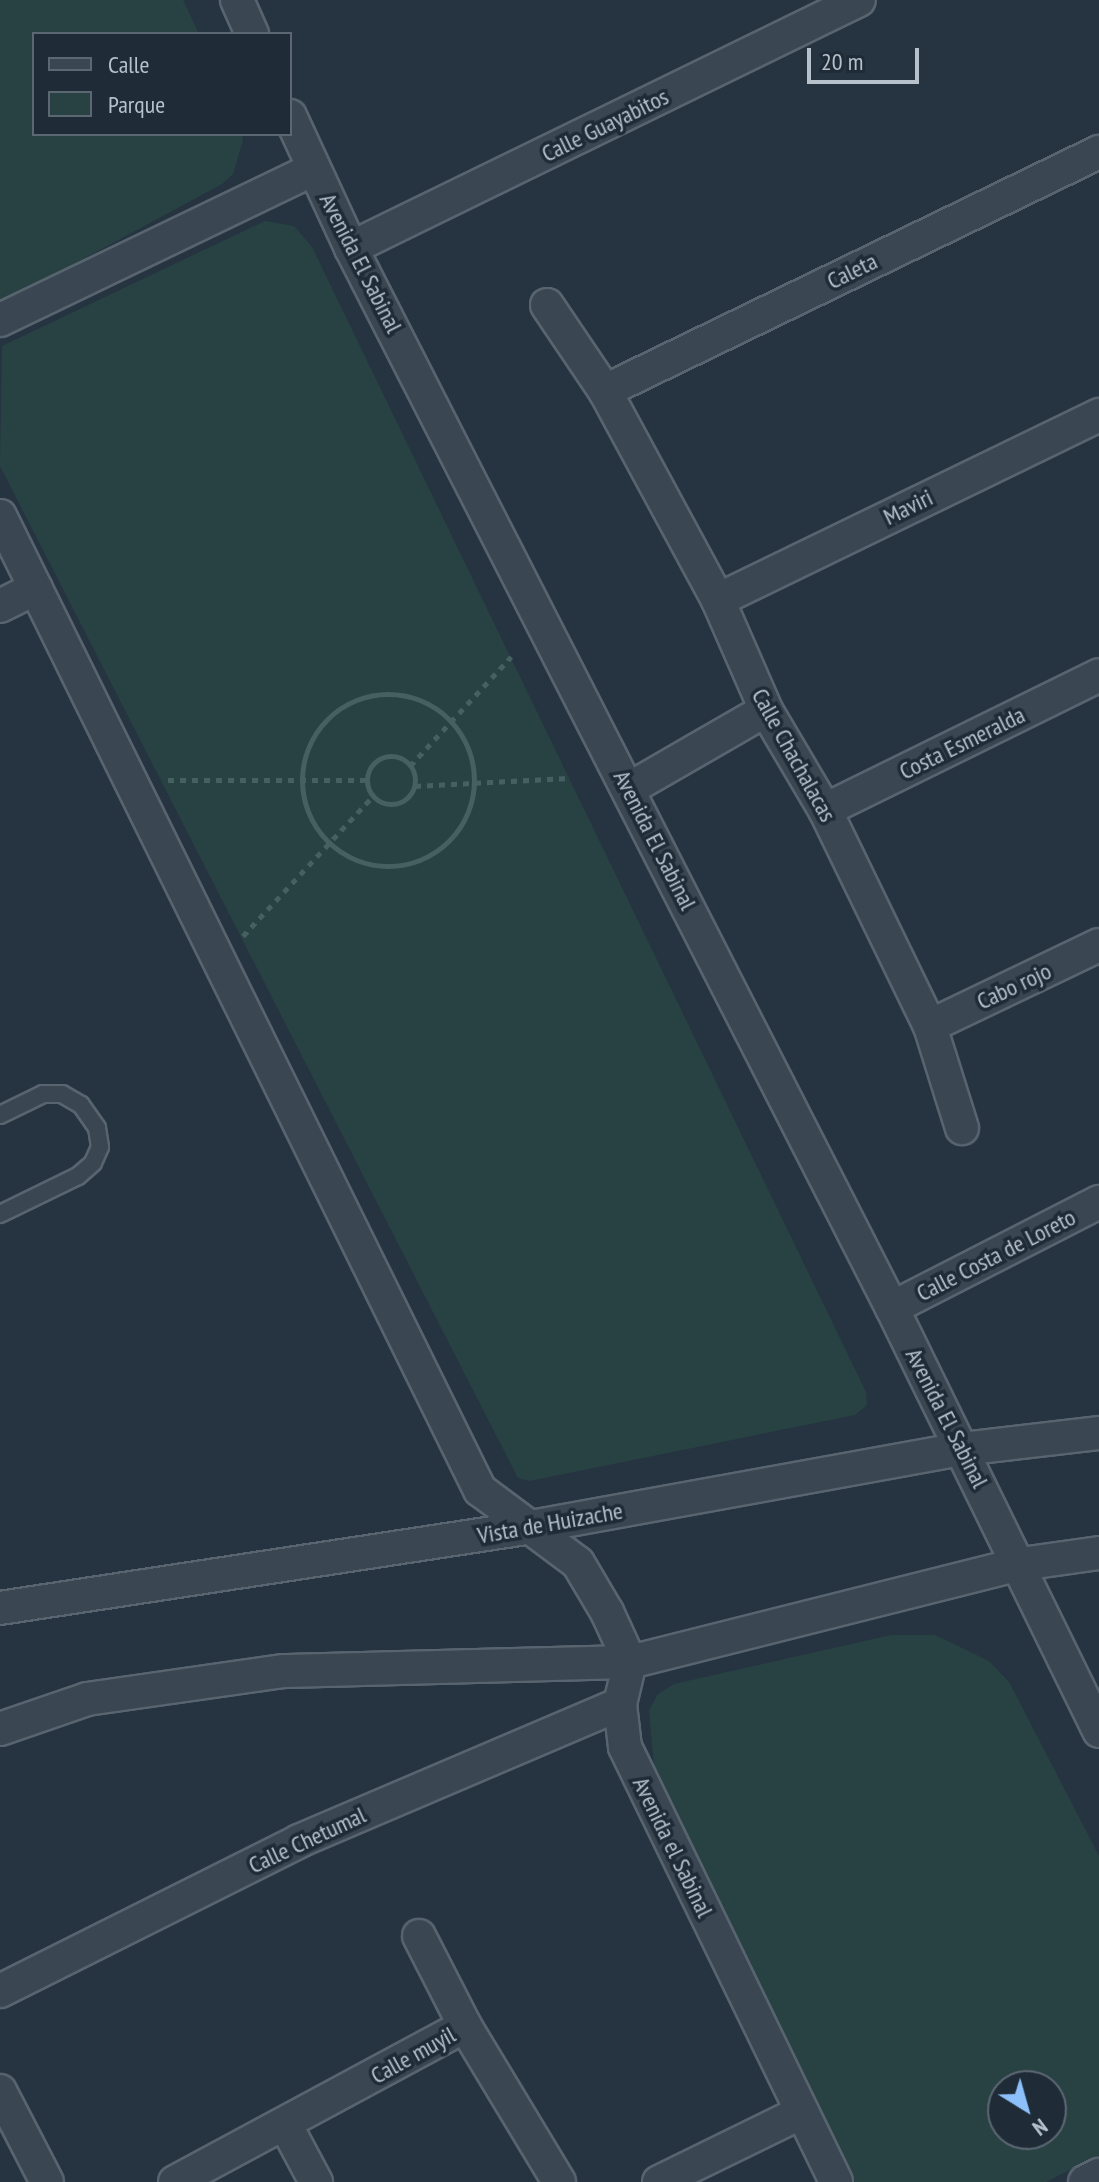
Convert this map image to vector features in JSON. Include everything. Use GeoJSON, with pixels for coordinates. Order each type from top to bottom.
{"type":"FeatureCollection","features":[{"type":"Feature","properties":{"kind":"street"},"geometry":{"type":"LineString","coordinates":[[237,0],[251,32]]}},
{"type":"Feature","properties":{"kind":"street","name":"Calle Guayabitos"},"geometry":{"type":"LineString","coordinates":[[351,248],[859,0]]}},
{"type":"Feature","properties":{"kind":"street","name":"Avenida El Sabinal"},"geometry":{"type":"LineString","coordinates":[[292,120],[351,248],[1021,1564]]}},
{"type":"Feature","properties":{"kind":"street","name":"Caleta"},"geometry":{"type":"LineString","coordinates":[[605,391],[1099,152]]}},
{"type":"Feature","properties":{"kind":"street"},"geometry":{"type":"LineString","coordinates":[[0,320],[314,169]]}},
{"type":"Feature","properties":{"kind":"street","name":"Calle Chachalacas"},"geometry":{"type":"LineString","coordinates":[[547,305],[605,391],[718,600],[766,710],[825,810],[930,1026],[962,1128]]}},
{"type":"Feature","properties":{"kind":"street","name":"Maviri"},"geometry":{"type":"LineString","coordinates":[[718,600],[1099,415]]}},
{"type":"Feature","properties":{"kind":"street"},"geometry":{"type":"LineString","coordinates":[[0,516],[480,1490],[526,1528],[578,1563],[630,1662]]}},
{"type":"Feature","properties":{"kind":"street"},"geometry":{"type":"LineString","coordinates":[[0,606],[36,588]]}},
{"type":"Feature","properties":{"kind":"street","name":"Costa Esmeralda"},"geometry":{"type":"LineString","coordinates":[[825,810],[1099,675]]}},
{"type":"Feature","properties":{"kind":"street"},"geometry":{"type":"LineString","coordinates":[[629,789],[766,710]]}},
{"type":"Feature","properties":{"kind":"street","name":"Cabo rojo"},"geometry":{"type":"LineString","coordinates":[[930,1026],[1099,945]]}},
{"type":"Feature","properties":{"kind":"street","name":"Calle Costa de Loreto"},"geometry":{"type":"LineString","coordinates":[[892,1308],[1099,1202]]}},
{"type":"Feature","properties":{"kind":"street","name":"Vista de Huizache"},"geometry":{"type":"LineString","coordinates":[[0,1608],[526,1528],[962,1449],[1099,1433]]}},
{"type":"Feature","properties":{"kind":"street"},"geometry":{"type":"LineString","coordinates":[[5,1724],[87,1699],[284,1671],[630,1662],[1021,1564],[1099,1553]]}},
{"type":"Feature","properties":{"kind":"street"},"geometry":{"type":"LineString","coordinates":[[1021,1564],[1099,1731]]}},
{"type":"Feature","properties":{"kind":"street","name":"Avenida el Sabinal"},"geometry":{"type":"LineString","coordinates":[[630,1662],[620,1704],[625,1747],[836,2182]]}},
{"type":"Feature","properties":{"kind":"street","name":"Calle Chetumal"},"geometry":{"type":"LineString","coordinates":[[0,1991],[299,1841],[620,1704]]}},
{"type":"Feature","properties":{"kind":"street"},"geometry":{"type":"LineString","coordinates":[[419,1936],[465,2026]]}},
{"type":"Feature","properties":{"kind":"street","name":"Calle muyil"},"geometry":{"type":"LineString","coordinates":[[175,2182],[465,2026],[559,2182]]}},
{"type":"Feature","properties":{"kind":"street"},"geometry":{"type":"LineString","coordinates":[[0,2091],[47,2182]]}},
{"type":"Feature","properties":{"kind":"street"},"geometry":{"type":"LineString","coordinates":[[659,2182],[802,2112]]}},
{"type":"Feature","properties":{"kind":"street"},"geometry":{"type":"LineString","coordinates":[[285,2124],[316,2182]]}},
{"type":"Feature","properties":{"kind":"street"},"geometry":{"type":"LineString","coordinates":[[1085,2182],[1099,2175]]}},
{"type":"Feature","properties":{"kind":"lane"},"geometry":{"type":"LineString","coordinates":[[0,1115],[43,1094],[62,1094],[81,1105],[97,1128],[100,1147],[93,1163],[78,1176],[0,1214]]}},
{"type":"Feature","properties":{"kind":"path"},"geometry":{"type":"LineString","coordinates":[[410,766],[511,657]]}},
{"type":"Feature","properties":{"kind":"path"},"geometry":{"type":"LineString","coordinates":[[384,694],[422,701],[447,717],[470,751],[474,774],[468,812],[454,835],[429,855],[389,866],[336,849],[316,829],[302,788],[305,758],[332,715],[349,703],[384,694]]}},
{"type":"Feature","properties":{"kind":"path"},"geometry":{"type":"LineString","coordinates":[[373,796],[367,780],[372,766],[383,758],[394,757],[410,766],[415,786]]}},
{"type":"Feature","properties":{"kind":"path"},"geometry":{"type":"LineString","coordinates":[[373,796],[398,803],[415,786],[569,778]]}},
{"type":"Feature","properties":{"kind":"path"},"geometry":{"type":"LineString","coordinates":[[160,780],[367,780]]}},
{"type":"Feature","properties":{"kind":"path"},"geometry":{"type":"LineString","coordinates":[[241,939],[373,796]]}},
{"type":"Feature","properties":{"kind":"green space"},"geometry":{"type":"Polygon","coordinates":[[[0,0],[183,0],[198,32],[32,32],[32,136],[242,136],[233,174],[222,184],[0,304],[0,0]]]}},
{"type":"Feature","properties":{"kind":"green space"},"geometry":{"type":"Polygon","coordinates":[[[265,221],[294,226],[312,247],[866,1392],[867,1405],[855,1415],[529,1481],[518,1478],[0,466],[2,346],[265,221]]]}},
{"type":"Feature","properties":{"kind":"green space"},"geometry":{"type":"Polygon","coordinates":[[[891,1635],[935,1635],[989,1661],[1009,1682],[1099,1856],[1099,2155],[1046,2182],[855,2182],[655,1777],[649,1710],[658,1694],[674,1684],[891,1635]]]}}]}
